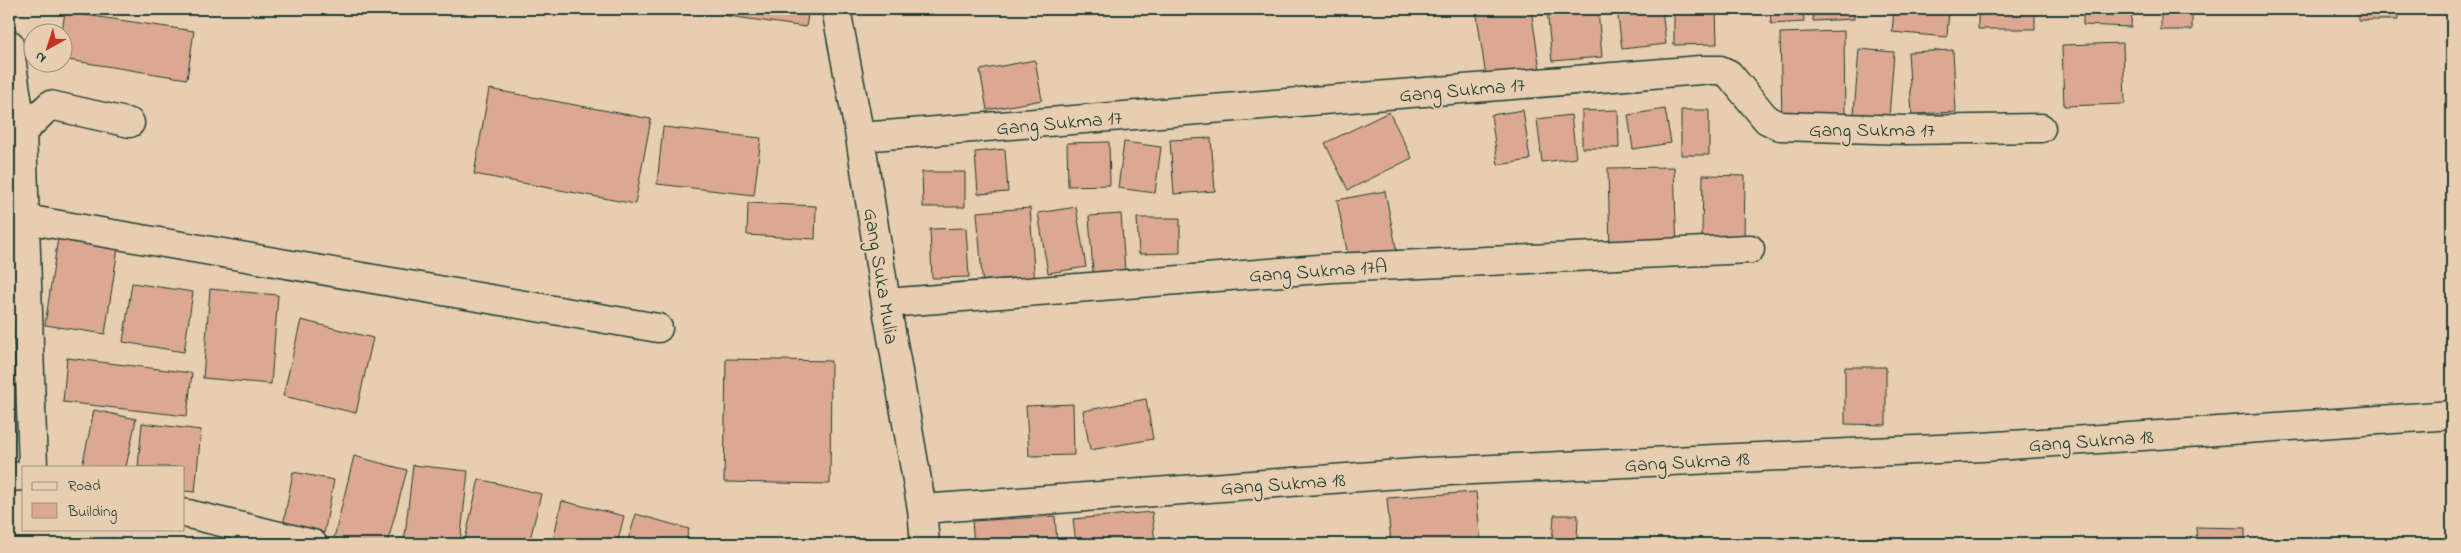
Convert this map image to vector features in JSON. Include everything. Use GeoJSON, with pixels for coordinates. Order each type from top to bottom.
{"type":"FeatureCollection","features":[{"type":"Feature","properties":{"kind":"street","name":"Gang Suka Mulia"},"geometry":{"type":"LineString","coordinates":[[836,9],[860,138],[886,303],[922,509],[925,544]]}},
{"type":"Feature","properties":{"kind":"street"},"geometry":{"type":"LineString","coordinates":[[9,44],[15,133],[25,219],[33,466]]}},
{"type":"Feature","properties":{"kind":"street","name":"Gang Sukma 17"},"geometry":{"type":"LineString","coordinates":[[860,138],[1702,70],[1720,70],[1729,74],[1767,120],[1780,126],[1908,130],[2041,128]]}},
{"type":"Feature","properties":{"kind":"street"},"geometry":{"type":"LineString","coordinates":[[15,133],[50,105],[130,123]]}},
{"type":"Feature","properties":{"kind":"street"},"geometry":{"type":"LineString","coordinates":[[25,219],[658,328]]}},
{"type":"Feature","properties":{"kind":"street","name":"Gang Sukma 17A"},"geometry":{"type":"LineString","coordinates":[[886,303],[1332,268],[1750,249]]}},
{"type":"Feature","properties":{"kind":"street","name":"Gang Sukma 18"},"geometry":{"type":"LineString","coordinates":[[922,509],[1428,472],[1982,448],[2452,415]]}},
{"type":"Feature","properties":{"kind":"street"},"geometry":{"type":"LineString","coordinates":[[9,477],[22,476]]}},
{"type":"Feature","properties":{"kind":"street"},"geometry":{"type":"LineString","coordinates":[[185,513],[313,544]]}},
{"type":"Feature","properties":{"kind":"building"},"geometry":{"type":"Polygon","coordinates":[[[722,9],[809,9],[806,27],[721,15],[722,9]]]}},
{"type":"Feature","properties":{"kind":"building"},"geometry":{"type":"Polygon","coordinates":[[[1476,9],[1531,9],[1540,70],[1486,77],[1476,9]]]}},
{"type":"Feature","properties":{"kind":"building"},"geometry":{"type":"Polygon","coordinates":[[[1547,9],[1598,9],[1602,57],[1552,61],[1547,9]]]}},
{"type":"Feature","properties":{"kind":"building"},"geometry":{"type":"Polygon","coordinates":[[[1617,9],[1662,9],[1666,44],[1622,49],[1617,9]]]}},
{"type":"Feature","properties":{"kind":"building"},"geometry":{"type":"Polygon","coordinates":[[[1674,9],[1716,9],[1717,44],[1674,45],[1674,9]]]}},
{"type":"Feature","properties":{"kind":"building"},"geometry":{"type":"Polygon","coordinates":[[[1770,9],[1803,9],[1804,22],[1771,24],[1770,9]]]}},
{"type":"Feature","properties":{"kind":"building"},"geometry":{"type":"Polygon","coordinates":[[[1813,9],[1854,9],[1854,19],[1813,21],[1813,9]]]}},
{"type":"Feature","properties":{"kind":"building"},"geometry":{"type":"Polygon","coordinates":[[[1894,9],[1949,9],[1947,37],[1892,32],[1894,9]]]}},
{"type":"Feature","properties":{"kind":"building"},"geometry":{"type":"Polygon","coordinates":[[[1978,9],[2035,9],[2035,29],[1978,29],[1978,9]]]}},
{"type":"Feature","properties":{"kind":"building"},"geometry":{"type":"Polygon","coordinates":[[[2083,9],[2132,9],[2131,27],[2083,25],[2083,9]]]}},
{"type":"Feature","properties":{"kind":"building"},"geometry":{"type":"Polygon","coordinates":[[[2161,9],[2192,9],[2192,30],[2161,30],[2161,9]]]}},
{"type":"Feature","properties":{"kind":"building"},"geometry":{"type":"Polygon","coordinates":[[[2358,9],[2397,9],[2398,20],[2358,20],[2358,9]]]}},
{"type":"Feature","properties":{"kind":"building"},"geometry":{"type":"Polygon","coordinates":[[[65,12],[194,31],[187,79],[72,61],[72,22],[64,22],[65,12]]]}},
{"type":"Feature","properties":{"kind":"building"},"geometry":{"type":"Polygon","coordinates":[[[1844,31],[1845,118],[1782,118],[1780,33],[1844,31]]]}},
{"type":"Feature","properties":{"kind":"building"},"geometry":{"type":"Polygon","coordinates":[[[2123,43],[2125,104],[2064,106],[2062,45],[2123,43]]]}},
{"type":"Feature","properties":{"kind":"building"},"geometry":{"type":"Polygon","coordinates":[[[1859,49],[1894,52],[1889,117],[1854,114],[1859,49]]]}},
{"type":"Feature","properties":{"kind":"building"},"geometry":{"type":"Polygon","coordinates":[[[1953,50],[1956,112],[1912,114],[1908,52],[1953,50]]]}},
{"type":"Feature","properties":{"kind":"building"},"geometry":{"type":"Polygon","coordinates":[[[1035,60],[1042,100],[987,110],[980,70],[1035,60]]]}},
{"type":"Feature","properties":{"kind":"building"},"geometry":{"type":"Polygon","coordinates":[[[489,89],[651,119],[635,204],[474,174],[489,89]]]}},
{"type":"Feature","properties":{"kind":"building"},"geometry":{"type":"Polygon","coordinates":[[[1665,109],[1671,143],[1633,149],[1628,115],[1665,109]]]}},
{"type":"Feature","properties":{"kind":"building"},"geometry":{"type":"Polygon","coordinates":[[[1523,110],[1530,160],[1498,165],[1491,115],[1523,110]]]}},
{"type":"Feature","properties":{"kind":"building"},"geometry":{"type":"Polygon","coordinates":[[[1618,110],[1619,148],[1582,148],[1582,111],[1618,110]]]}},
{"type":"Feature","properties":{"kind":"building"},"geometry":{"type":"Polygon","coordinates":[[[1681,110],[1709,110],[1709,155],[1681,155],[1681,110]]]}},
{"type":"Feature","properties":{"kind":"building"},"geometry":{"type":"Polygon","coordinates":[[[1389,112],[1412,158],[1348,190],[1325,143],[1389,112]]]}},
{"type":"Feature","properties":{"kind":"building"},"geometry":{"type":"Polygon","coordinates":[[[1571,115],[1576,158],[1542,162],[1537,119],[1571,115]]]}},
{"type":"Feature","properties":{"kind":"building"},"geometry":{"type":"Polygon","coordinates":[[[663,127],[761,138],[754,195],[657,184],[663,127]]]}},
{"type":"Feature","properties":{"kind":"building"},"geometry":{"type":"Polygon","coordinates":[[[1211,138],[1215,191],[1174,194],[1170,140],[1211,138]]]}},
{"type":"Feature","properties":{"kind":"building"},"geometry":{"type":"Polygon","coordinates":[[[1109,142],[1110,185],[1068,186],[1067,143],[1109,142]]]}},
{"type":"Feature","properties":{"kind":"building"},"geometry":{"type":"Polygon","coordinates":[[[1124,142],[1161,147],[1155,193],[1118,188],[1124,142]]]}},
{"type":"Feature","properties":{"kind":"building"},"geometry":{"type":"Polygon","coordinates":[[[1005,149],[1008,192],[978,194],[975,152],[1005,149]]]}},
{"type":"Feature","properties":{"kind":"building"},"geometry":{"type":"Polygon","coordinates":[[[9,160],[23,290],[9,292],[9,160]]]}},
{"type":"Feature","properties":{"kind":"building"},"geometry":{"type":"Polygon","coordinates":[[[1674,167],[1677,250],[1610,252],[1608,168],[1674,167]]]}},
{"type":"Feature","properties":{"kind":"building"},"geometry":{"type":"Polygon","coordinates":[[[922,172],[965,172],[965,207],[923,207],[922,172]]]}},
{"type":"Feature","properties":{"kind":"building"},"geometry":{"type":"Polygon","coordinates":[[[1703,175],[1745,176],[1744,242],[1702,240],[1703,175]]]}},
{"type":"Feature","properties":{"kind":"building"},"geometry":{"type":"Polygon","coordinates":[[[1385,191],[1397,252],[1349,261],[1337,200],[1385,191]]]}},
{"type":"Feature","properties":{"kind":"building"},"geometry":{"type":"Polygon","coordinates":[[[748,203],[816,206],[815,239],[747,235],[748,203]]]}},
{"type":"Feature","properties":{"kind":"building"},"geometry":{"type":"Polygon","coordinates":[[[1076,207],[1086,267],[1048,273],[1038,213],[1076,207]]]}},
{"type":"Feature","properties":{"kind":"building"},"geometry":{"type":"Polygon","coordinates":[[[1030,208],[1035,286],[983,289],[977,212],[1030,208]]]}},
{"type":"Feature","properties":{"kind":"building"},"geometry":{"type":"Polygon","coordinates":[[[1121,214],[1125,270],[1093,272],[1089,216],[1121,214]]]}},
{"type":"Feature","properties":{"kind":"building"},"geometry":{"type":"Polygon","coordinates":[[[1137,218],[1180,218],[1180,253],[1139,254],[1137,218]]]}},
{"type":"Feature","properties":{"kind":"building"},"geometry":{"type":"Polygon","coordinates":[[[966,228],[969,277],[932,278],[930,229],[966,228]]]}},
{"type":"Feature","properties":{"kind":"building"},"geometry":{"type":"Polygon","coordinates":[[[58,238],[118,248],[105,334],[45,325],[58,238]]]}},
{"type":"Feature","properties":{"kind":"building"},"geometry":{"type":"Polygon","coordinates":[[[132,283],[193,292],[184,352],[123,342],[132,283]]]}},
{"type":"Feature","properties":{"kind":"building"},"geometry":{"type":"Polygon","coordinates":[[[210,289],[278,295],[271,384],[203,378],[210,289]]]}},
{"type":"Feature","properties":{"kind":"building"},"geometry":{"type":"Polygon","coordinates":[[[301,320],[373,338],[356,413],[283,396],[301,320]]]}},
{"type":"Feature","properties":{"kind":"building"},"geometry":{"type":"Polygon","coordinates":[[[67,358],[192,373],[187,416],[63,402],[67,358]]]}},
{"type":"Feature","properties":{"kind":"building"},"geometry":{"type":"Polygon","coordinates":[[[726,359],[831,361],[830,484],[724,482],[726,359]]]}},
{"type":"Feature","properties":{"kind":"building"},"geometry":{"type":"Polygon","coordinates":[[[1845,367],[1886,367],[1886,425],[1845,424],[1845,367]]]}},
{"type":"Feature","properties":{"kind":"building"},"geometry":{"type":"Polygon","coordinates":[[[9,379],[11,425],[9,425],[9,379]]]}},
{"type":"Feature","properties":{"kind":"building"},"geometry":{"type":"Polygon","coordinates":[[[1146,399],[1153,439],[1090,450],[1083,411],[1146,399]]]}},
{"type":"Feature","properties":{"kind":"building"},"geometry":{"type":"Polygon","coordinates":[[[1073,404],[1074,455],[1029,456],[1026,406],[1073,404]]]}},
{"type":"Feature","properties":{"kind":"building"},"geometry":{"type":"Polygon","coordinates":[[[94,410],[136,419],[126,466],[82,466],[94,410]]]}},
{"type":"Feature","properties":{"kind":"building"},"geometry":{"type":"Polygon","coordinates":[[[142,423],[201,430],[195,492],[185,491],[185,466],[138,466],[142,423]]]}},
{"type":"Feature","properties":{"kind":"building"},"geometry":{"type":"Polygon","coordinates":[[[354,456],[407,470],[387,544],[356,544],[334,538],[354,456]]]}},
{"type":"Feature","properties":{"kind":"building"},"geometry":{"type":"Polygon","coordinates":[[[413,465],[468,471],[460,544],[404,544],[413,465]]]}},
{"type":"Feature","properties":{"kind":"building"},"geometry":{"type":"Polygon","coordinates":[[[293,472],[334,480],[324,534],[283,526],[293,472]]]}},
{"type":"Feature","properties":{"kind":"building"},"geometry":{"type":"Polygon","coordinates":[[[479,479],[541,494],[529,544],[464,544],[479,479]]]}},
{"type":"Feature","properties":{"kind":"building"},"geometry":{"type":"Polygon","coordinates":[[[1476,492],[1481,544],[1391,544],[1387,498],[1476,492]]]}},
{"type":"Feature","properties":{"kind":"building"},"geometry":{"type":"Polygon","coordinates":[[[562,501],[624,516],[617,544],[552,544],[562,501]]]}},
{"type":"Feature","properties":{"kind":"building"},"geometry":{"type":"Polygon","coordinates":[[[1152,512],[1155,544],[1076,544],[1073,519],[1152,512]]]}},
{"type":"Feature","properties":{"kind":"building"},"geometry":{"type":"Polygon","coordinates":[[[636,514],[689,529],[685,544],[627,544],[636,514]]]}},
{"type":"Feature","properties":{"kind":"building"},"geometry":{"type":"Polygon","coordinates":[[[1554,515],[1578,515],[1577,544],[1552,544],[1554,515]]]}},
{"type":"Feature","properties":{"kind":"building"},"geometry":{"type":"Polygon","coordinates":[[[1055,516],[1057,543],[974,544],[972,521],[1055,516]]]}},
{"type":"Feature","properties":{"kind":"building"},"geometry":{"type":"Polygon","coordinates":[[[2196,527],[2245,528],[2245,544],[2197,544],[2196,527]]]}},
{"type":"Feature","properties":{"kind":"building"},"geometry":{"type":"Polygon","coordinates":[[[111,538],[140,544],[110,544],[111,538]]]}},
{"type":"Feature","properties":{"kind":"building"},"geometry":{"type":"Polygon","coordinates":[[[716,541],[738,543],[738,544],[716,544],[716,541]]]}}]}
